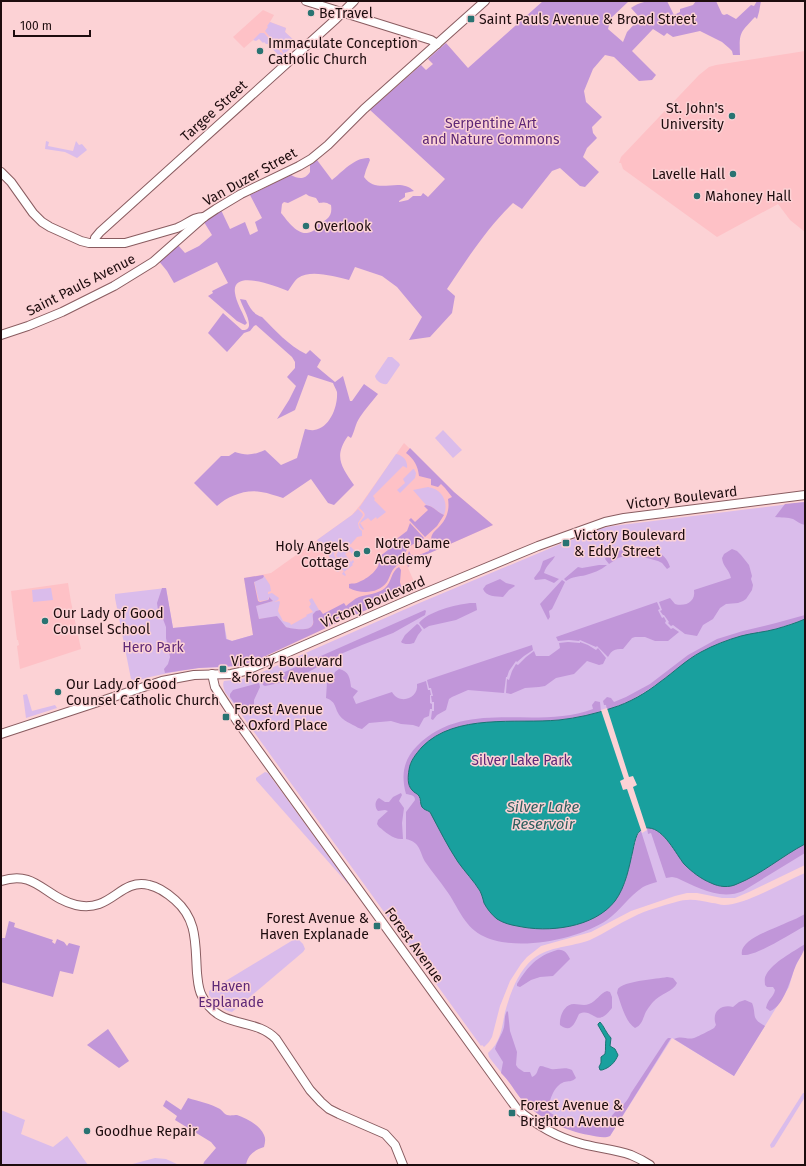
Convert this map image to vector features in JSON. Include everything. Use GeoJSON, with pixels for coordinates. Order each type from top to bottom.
{"type":"FeatureCollection","features":[{"type":"Feature","properties":{"kind":"main road"},"geometry":{"type":"LineString","coordinates":[[306,1],[431,40],[438,44]]}},
{"type":"Feature","properties":{"kind":"main road","name":"Targee Street"},"geometry":{"type":"LineString","coordinates":[[94,243],[96,237],[105,228],[354,1]]}},
{"type":"Feature","properties":{"kind":"main road","name":"Van Duzer Street"},"geometry":{"type":"LineString","coordinates":[[1,172],[11,182],[33,213],[42,222],[84,242],[121,244],[177,228],[190,220],[204,217],[241,194],[299,166],[314,156],[336,138],[364,109],[485,1]]}},
{"type":"Feature","properties":{"kind":"main road","name":"Saint Pauls Avenue"},"geometry":{"type":"LineString","coordinates":[[1,335],[51,317],[114,286],[153,262],[204,217]]}},
{"type":"Feature","properties":{"kind":"main road","name":"Victory Boulevard"},"geometry":{"type":"LineString","coordinates":[[1,734],[158,682],[188,676],[231,674],[256,668],[415,597],[546,543],[605,522],[624,518],[805,495]]}},
{"type":"Feature","properties":{"kind":"main road","name":"Forest Avenue"},"geometry":{"type":"LineString","coordinates":[[212,674],[215,687],[239,724],[517,1109],[529,1118],[569,1140],[626,1154],[650,1165]]}},
{"type":"Feature","properties":{"kind":"main road"},"geometry":{"type":"LineString","coordinates":[[1,881],[17,878],[26,879],[36,883],[59,899],[71,904],[82,906],[91,906],[102,903],[133,884],[149,885],[157,887],[165,892],[182,908],[192,925],[195,938],[198,986],[206,1003],[224,1018],[258,1027],[270,1033],[276,1039],[310,1090],[321,1102],[335,1112],[384,1134],[395,1145],[403,1165]]}},
{"type":"Feature","properties":{"kind":"shaded area"},"geometry":{"type":"Polygon","coordinates":[[[263,10],[274,15],[270,22],[286,28],[285,32],[297,43],[281,57],[260,34],[244,48],[233,37],[263,10]]]}},
{"type":"Feature","properties":{"kind":"shaded area","name":"St. John's University"},"geometry":{"type":"Polygon","coordinates":[[[805,51],[805,232],[790,220],[778,204],[717,237],[623,169],[621,163],[619,163],[621,157],[699,75],[709,67],[805,51]]]}},
{"type":"Feature","properties":{"kind":"shaded area","name":"Notre Dame Academy"},"geometry":{"type":"Polygon","coordinates":[[[404,443],[454,492],[493,525],[414,560],[408,568],[417,588],[257,660],[244,578],[271,573],[352,515],[404,443]]]}},
{"type":"Feature","properties":{"kind":"shaded area","name":"Our Lady of Good Counsel School"},"geometry":{"type":"Polygon","coordinates":[[[68,583],[81,649],[20,669],[17,646],[19,645],[17,640],[11,591],[68,583]]]}},
{"type":"Feature","properties":{"kind":"green space","name":"Serpentine Art and Nature Commons"},"geometry":{"type":"Polygon","coordinates":[[[543,1],[629,1],[611,18],[608,29],[623,42],[627,32],[640,18],[631,8],[635,5],[648,2],[667,1],[674,15],[680,12],[680,9],[693,5],[696,1],[716,1],[722,14],[727,14],[736,19],[751,5],[754,6],[757,1],[761,1],[757,19],[755,17],[746,26],[740,37],[740,55],[733,55],[732,51],[722,42],[700,31],[673,37],[667,33],[664,36],[653,29],[632,51],[656,75],[652,80],[639,81],[614,57],[605,55],[593,69],[584,91],[586,102],[602,117],[592,127],[593,133],[597,138],[587,148],[583,157],[599,172],[585,187],[580,186],[560,168],[552,171],[522,209],[513,203],[486,233],[447,289],[455,296],[452,313],[430,337],[409,340],[422,317],[397,287],[382,276],[355,267],[349,280],[323,274],[303,275],[294,282],[288,291],[256,281],[247,280],[240,282],[236,286],[235,293],[247,323],[245,325],[237,321],[208,296],[213,293],[212,291],[228,283],[217,262],[174,283],[158,260],[177,244],[185,253],[199,246],[212,235],[204,222],[221,210],[230,229],[245,222],[250,235],[258,231],[255,222],[262,218],[250,195],[291,175],[304,178],[310,172],[310,165],[317,160],[332,180],[354,162],[364,158],[369,158],[370,160],[364,177],[370,182],[382,186],[402,185],[414,191],[405,193],[405,197],[399,202],[408,200],[413,196],[421,196],[423,193],[428,197],[445,179],[370,110],[421,65],[426,70],[433,64],[428,59],[446,43],[468,68],[543,1]],[[306,194],[288,203],[284,202],[282,204],[281,213],[292,226],[303,233],[308,233],[317,229],[317,225],[328,218],[331,213],[331,205],[325,202],[319,203],[316,198],[306,194]]]}},
{"type":"Feature","properties":{"kind":"green space"},"geometry":{"type":"Polygon","coordinates":[[[270,22],[286,28],[285,32],[297,43],[284,54],[265,31],[270,22]]]}},
{"type":"Feature","properties":{"kind":"green space"},"geometry":{"type":"Polygon","coordinates":[[[260,33],[264,33],[280,51],[280,53],[281,52],[283,54],[280,57],[268,44],[263,43],[259,39],[256,41],[253,40],[260,33]]]}},
{"type":"Feature","properties":{"kind":"green space"},"geometry":{"type":"Polygon","coordinates":[[[46,141],[49,142],[48,146],[73,151],[76,141],[79,145],[82,144],[87,150],[77,158],[65,152],[45,149],[46,141]]]}},
{"type":"Feature","properties":{"kind":"green space"},"geometry":{"type":"Polygon","coordinates":[[[240,299],[246,300],[254,312],[262,317],[282,337],[294,346],[306,354],[310,350],[321,360],[317,367],[335,382],[343,376],[350,401],[352,401],[364,384],[378,394],[358,420],[351,438],[348,436],[343,443],[340,456],[341,462],[354,485],[334,505],[328,503],[311,479],[283,498],[264,492],[243,492],[226,499],[217,506],[194,483],[221,456],[229,456],[235,452],[250,454],[265,450],[281,465],[297,458],[305,429],[313,430],[320,428],[329,421],[336,404],[337,392],[333,383],[308,375],[295,410],[277,419],[296,386],[287,377],[295,368],[295,362],[292,357],[256,325],[250,331],[244,333],[227,352],[208,333],[223,313],[242,330],[249,327],[248,318],[240,299]]]}},
{"type":"Feature","properties":{"kind":"green space"},"geometry":{"type":"Polygon","coordinates":[[[388,357],[392,357],[400,365],[387,384],[383,384],[378,381],[375,376],[388,357]]]}},
{"type":"Feature","properties":{"kind":"green space"},"geometry":{"type":"Polygon","coordinates":[[[443,430],[462,450],[453,458],[435,438],[443,430]]]}},
{"type":"Feature","properties":{"kind":"green space"},"geometry":{"type":"Polygon","coordinates":[[[410,448],[454,492],[493,525],[414,560],[408,567],[406,560],[409,551],[414,557],[429,551],[429,549],[434,547],[431,537],[445,518],[448,511],[448,499],[452,497],[441,484],[438,487],[431,485],[431,479],[419,476],[415,463],[406,453],[410,448]]]}},
{"type":"Feature","properties":{"kind":"green space"},"geometry":{"type":"Polygon","coordinates":[[[396,454],[404,459],[407,463],[407,468],[403,466],[373,496],[375,499],[374,500],[386,512],[377,519],[376,517],[371,521],[368,518],[360,523],[364,529],[363,530],[359,524],[365,514],[359,508],[396,454]]]}},
{"type":"Feature","properties":{"kind":"green space"},"geometry":{"type":"Polygon","coordinates":[[[413,469],[416,473],[415,478],[400,493],[397,490],[405,483],[403,479],[413,469]]]}},
{"type":"Feature","properties":{"kind":"green space"},"geometry":{"type":"Polygon","coordinates":[[[428,487],[441,493],[446,505],[444,515],[426,505],[413,490],[428,487]]]}},
{"type":"Feature","properties":{"kind":"green space","name":"Silver Lake Park"},"geometry":{"type":"Polygon","coordinates":[[[805,502],[805,865],[735,898],[722,898],[697,893],[687,893],[631,911],[591,932],[541,946],[527,957],[510,981],[500,1006],[492,1037],[484,1047],[482,1045],[481,1046],[225,692],[223,685],[224,681],[242,679],[260,673],[417,604],[602,528],[805,502]]]}},
{"type":"Feature","properties":{"kind":"green space"},"geometry":{"type":"Polygon","coordinates":[[[805,502],[805,525],[791,518],[775,517],[785,504],[805,502]]]}},
{"type":"Feature","properties":{"kind":"green space"},"geometry":{"type":"Polygon","coordinates":[[[426,505],[444,515],[437,526],[425,537],[409,520],[411,518],[415,522],[428,510],[424,506],[426,505]]]}},
{"type":"Feature","properties":{"kind":"green space"},"geometry":{"type":"Polygon","coordinates":[[[358,509],[363,515],[358,523],[359,528],[362,531],[362,536],[357,537],[351,544],[343,546],[335,552],[334,555],[338,562],[335,569],[332,566],[329,556],[317,540],[358,509]]]}},
{"type":"Feature","properties":{"kind":"green space"},"geometry":{"type":"Polygon","coordinates":[[[410,523],[424,538],[409,547],[401,563],[398,560],[381,559],[379,557],[388,550],[386,547],[407,531],[410,523]]]}},
{"type":"Feature","properties":{"kind":"green space"},"geometry":{"type":"Polygon","coordinates":[[[351,547],[355,551],[352,554],[350,551],[345,554],[351,562],[353,560],[354,562],[352,564],[353,565],[344,572],[346,575],[345,576],[342,574],[344,571],[341,569],[338,572],[336,571],[340,562],[336,555],[339,550],[351,547]]]}},
{"type":"Feature","properties":{"kind":"green space"},"geometry":{"type":"Polygon","coordinates":[[[632,548],[644,548],[660,553],[668,561],[670,567],[667,569],[658,561],[632,554],[632,548]]]}},
{"type":"Feature","properties":{"kind":"green space"},"geometry":{"type":"Polygon","coordinates":[[[628,549],[630,554],[618,558],[609,564],[605,559],[608,553],[628,549]]]}},
{"type":"Feature","properties":{"kind":"green space"},"geometry":{"type":"Polygon","coordinates":[[[732,549],[737,551],[749,565],[753,585],[752,590],[746,599],[738,603],[726,604],[720,608],[713,619],[703,625],[697,636],[685,634],[673,625],[671,626],[660,611],[662,610],[659,602],[670,598],[675,604],[682,605],[689,603],[693,598],[694,590],[731,578],[722,558],[724,554],[732,549]]]}},
{"type":"Feature","properties":{"kind":"green space"},"geometry":{"type":"Polygon","coordinates":[[[555,556],[544,573],[559,579],[554,583],[545,579],[535,580],[534,578],[540,570],[543,561],[555,556]]]}},
{"type":"Feature","properties":{"kind":"green space"},"geometry":{"type":"Polygon","coordinates":[[[379,561],[397,562],[399,564],[393,570],[387,582],[383,586],[369,592],[349,588],[349,584],[358,583],[366,579],[377,567],[379,561]]]}},
{"type":"Feature","properties":{"kind":"green space"},"geometry":{"type":"Polygon","coordinates":[[[607,565],[600,570],[589,574],[573,577],[566,581],[564,579],[578,567],[582,568],[607,565]]]}},
{"type":"Feature","properties":{"kind":"green space"},"geometry":{"type":"Polygon","coordinates":[[[399,567],[401,570],[400,582],[403,594],[244,665],[199,668],[165,673],[164,669],[168,664],[170,657],[166,638],[166,627],[158,610],[157,603],[162,588],[166,588],[173,628],[224,623],[226,639],[232,641],[253,635],[244,578],[264,576],[263,578],[254,582],[258,601],[268,600],[269,597],[273,601],[256,606],[259,619],[277,616],[286,627],[305,629],[312,627],[313,614],[316,611],[320,610],[323,614],[344,603],[346,606],[359,597],[382,590],[389,583],[394,571],[399,567]]]}},
{"type":"Feature","properties":{"kind":"green space"},"geometry":{"type":"Polygon","coordinates":[[[264,576],[270,585],[271,591],[268,592],[268,594],[272,593],[279,598],[274,602],[280,602],[278,611],[283,621],[290,623],[291,625],[313,612],[309,607],[311,604],[309,600],[312,598],[319,610],[313,614],[313,622],[311,627],[303,630],[288,628],[282,624],[278,617],[259,619],[255,606],[273,601],[269,597],[268,600],[259,601],[254,581],[263,578],[264,576]]]}},
{"type":"Feature","properties":{"kind":"green space"},"geometry":{"type":"Polygon","coordinates":[[[500,579],[515,586],[503,597],[492,596],[484,592],[483,589],[486,585],[500,579]]]}},
{"type":"Feature","properties":{"kind":"green space"},"geometry":{"type":"Polygon","coordinates":[[[562,580],[565,582],[552,609],[549,611],[550,617],[548,620],[540,604],[562,580]]]}},
{"type":"Feature","properties":{"kind":"green space"},"geometry":{"type":"Polygon","coordinates":[[[51,588],[53,600],[33,602],[32,590],[51,588]]]}},
{"type":"Feature","properties":{"kind":"green space","name":"Hero Park"},"geometry":{"type":"Polygon","coordinates":[[[166,588],[173,628],[224,623],[227,639],[232,641],[253,635],[244,665],[197,668],[166,673],[136,681],[131,679],[115,594],[166,588]]]}},
{"type":"Feature","properties":{"kind":"green space"},"geometry":{"type":"Polygon","coordinates":[[[657,602],[660,609],[658,610],[662,618],[664,617],[666,621],[665,623],[671,629],[673,628],[679,632],[668,641],[655,641],[645,637],[635,637],[632,638],[623,649],[614,650],[608,657],[597,646],[596,647],[580,640],[558,641],[556,637],[657,602]]]}},
{"type":"Feature","properties":{"kind":"green space"},"geometry":{"type":"Polygon","coordinates":[[[476,603],[477,610],[456,620],[429,626],[424,629],[419,623],[429,615],[436,612],[457,605],[476,603]]]}},
{"type":"Feature","properties":{"kind":"green space"},"geometry":{"type":"Polygon","coordinates":[[[425,610],[425,615],[393,633],[343,653],[303,675],[279,683],[265,686],[263,685],[262,682],[425,610]]]}},
{"type":"Feature","properties":{"kind":"green space"},"geometry":{"type":"Polygon","coordinates":[[[805,615],[805,619],[776,629],[742,636],[720,643],[699,653],[660,682],[628,702],[607,710],[606,705],[604,705],[603,701],[607,697],[611,698],[614,702],[626,697],[650,684],[688,655],[717,639],[805,615]]]}},
{"type":"Feature","properties":{"kind":"green space"},"geometry":{"type":"Polygon","coordinates":[[[417,624],[422,630],[414,643],[402,643],[401,642],[405,635],[417,624]]]}},
{"type":"Feature","properties":{"kind":"green space"},"geometry":{"type":"Polygon","coordinates":[[[580,642],[596,650],[598,648],[606,658],[603,664],[599,665],[587,661],[574,674],[556,678],[545,686],[525,688],[511,694],[506,693],[507,679],[509,680],[516,664],[518,665],[534,651],[536,656],[549,656],[560,648],[559,643],[580,642]]]}},
{"type":"Feature","properties":{"kind":"green space"},"geometry":{"type":"Polygon","coordinates":[[[532,645],[533,650],[517,662],[516,661],[509,671],[506,677],[504,693],[468,690],[449,699],[446,710],[437,715],[433,720],[431,719],[432,711],[434,711],[434,702],[432,702],[431,696],[433,696],[427,680],[532,645]]]}},
{"type":"Feature","properties":{"kind":"green space"},"geometry":{"type":"Polygon","coordinates":[[[339,669],[347,673],[351,687],[358,691],[353,697],[356,704],[392,692],[399,698],[404,699],[412,697],[417,689],[417,684],[426,681],[431,695],[430,703],[432,704],[432,709],[430,709],[429,716],[424,718],[419,727],[391,721],[369,723],[362,729],[357,727],[342,718],[334,703],[326,698],[327,682],[331,682],[335,672],[339,669]]]}},
{"type":"Feature","properties":{"kind":"green space"},"geometry":{"type":"Polygon","coordinates":[[[259,683],[260,687],[254,700],[254,707],[243,715],[230,697],[230,694],[233,690],[259,683]]]}},
{"type":"Feature","properties":{"kind":"green space"},"geometry":{"type":"Polygon","coordinates":[[[27,694],[32,711],[55,705],[57,708],[26,718],[23,695],[27,694]]]}},
{"type":"Feature","properties":{"kind":"green space"},"geometry":{"type":"Polygon","coordinates":[[[595,701],[600,702],[601,712],[585,716],[559,720],[491,722],[459,727],[443,733],[427,742],[414,792],[419,796],[423,807],[430,812],[458,862],[481,893],[484,903],[490,912],[498,919],[509,924],[524,928],[588,920],[600,914],[615,901],[625,883],[637,836],[641,831],[657,882],[651,883],[638,891],[607,920],[580,933],[545,942],[527,943],[510,943],[494,940],[481,935],[465,921],[444,887],[426,863],[418,846],[406,839],[406,812],[415,798],[406,794],[404,787],[404,768],[406,763],[412,751],[436,731],[457,723],[502,717],[548,717],[571,715],[593,709],[592,705],[595,701]]]}},
{"type":"Feature","properties":{"kind":"green space"},"geometry":{"type":"Polygon","coordinates":[[[265,772],[268,773],[348,884],[256,780],[256,778],[265,772]]]}},
{"type":"Feature","properties":{"kind":"green space"},"geometry":{"type":"Polygon","coordinates":[[[401,793],[402,795],[399,801],[404,808],[402,823],[403,839],[399,839],[387,833],[377,824],[378,820],[388,811],[378,811],[376,808],[376,801],[379,798],[385,802],[389,802],[393,797],[401,793]]]}},
{"type":"Feature","properties":{"kind":"green space"},"geometry":{"type":"Polygon","coordinates":[[[647,828],[651,828],[659,832],[675,850],[802,846],[805,844],[805,853],[743,891],[734,894],[717,894],[701,889],[677,878],[666,878],[651,833],[648,834],[647,828]]]}},
{"type":"Feature","properties":{"kind":"green space"},"geometry":{"type":"Polygon","coordinates":[[[805,873],[805,948],[794,969],[789,987],[734,1076],[672,1038],[610,1136],[606,1137],[595,1136],[562,1127],[543,1117],[522,1100],[509,1081],[489,1057],[488,1053],[496,1044],[502,1029],[505,1012],[515,983],[528,964],[539,955],[553,949],[590,940],[649,910],[680,901],[689,900],[698,900],[722,905],[733,904],[753,897],[805,873]]]}},
{"type":"Feature","properties":{"kind":"green space"},"geometry":{"type":"Polygon","coordinates":[[[805,914],[805,926],[764,949],[748,955],[742,955],[742,949],[752,939],[805,914]]]}},
{"type":"Feature","properties":{"kind":"green space"},"geometry":{"type":"Polygon","coordinates":[[[9,921],[15,923],[14,927],[53,940],[52,942],[55,944],[57,939],[64,942],[67,946],[69,943],[80,946],[73,974],[60,971],[53,997],[1,982],[1,938],[5,938],[9,921]]]}},
{"type":"Feature","properties":{"kind":"green space","name":"Haven Esplanade"},"geometry":{"type":"Polygon","coordinates":[[[293,940],[299,940],[303,944],[305,949],[303,952],[232,1012],[222,1008],[209,995],[209,991],[293,940]]]}},
{"type":"Feature","properties":{"kind":"green space"},"geometry":{"type":"Polygon","coordinates":[[[805,944],[783,998],[775,1008],[770,1011],[766,1008],[775,990],[773,987],[767,987],[765,985],[765,976],[778,962],[805,944]]]}},
{"type":"Feature","properties":{"kind":"green space"},"geometry":{"type":"Polygon","coordinates":[[[557,950],[562,950],[565,952],[570,959],[553,976],[540,977],[531,980],[520,987],[517,986],[521,978],[534,962],[544,955],[557,950]]]}},
{"type":"Feature","properties":{"kind":"green space"},"geometry":{"type":"Polygon","coordinates":[[[667,977],[673,978],[677,983],[653,1002],[647,1010],[641,1023],[635,1028],[624,1012],[617,993],[618,989],[629,983],[667,977]]]}},
{"type":"Feature","properties":{"kind":"green space"},"geometry":{"type":"Polygon","coordinates":[[[607,991],[610,992],[612,997],[612,1008],[602,1017],[598,1018],[588,1013],[584,1013],[579,1014],[570,1028],[560,1025],[561,1015],[567,1006],[574,1004],[589,1004],[602,993],[607,991]]]}},
{"type":"Feature","properties":{"kind":"green space"},"geometry":{"type":"Polygon","coordinates":[[[745,1000],[752,1003],[757,1021],[765,1026],[734,1076],[674,1039],[680,1037],[694,1038],[711,1030],[716,1025],[715,1016],[718,1010],[729,1006],[733,1007],[739,1002],[745,1000]]]}},
{"type":"Feature","properties":{"kind":"green space"},"geometry":{"type":"Polygon","coordinates":[[[507,1011],[510,1031],[517,1052],[516,1065],[518,1068],[524,1072],[530,1072],[532,1077],[535,1075],[540,1066],[551,1069],[567,1068],[572,1070],[576,1078],[572,1081],[564,1082],[557,1087],[551,1099],[548,1111],[579,1127],[593,1126],[609,1119],[626,1101],[666,1040],[671,1038],[610,1136],[600,1137],[571,1131],[538,1114],[524,1102],[501,1073],[503,1062],[495,1049],[503,1030],[507,1011]]]}},
{"type":"Feature","properties":{"kind":"green space"},"geometry":{"type":"Polygon","coordinates":[[[108,1029],[129,1061],[119,1068],[87,1045],[108,1029]]]}},
{"type":"Feature","properties":{"kind":"green space"},"geometry":{"type":"Polygon","coordinates":[[[803,1093],[805,1093],[805,1097],[774,1147],[771,1148],[770,1145],[803,1093]]]}},
{"type":"Feature","properties":{"kind":"green space"},"geometry":{"type":"Polygon","coordinates":[[[188,1098],[216,1107],[227,1115],[237,1115],[252,1122],[262,1131],[264,1135],[264,1147],[252,1153],[248,1158],[246,1165],[203,1165],[216,1148],[211,1142],[175,1120],[177,1116],[163,1106],[166,1100],[181,1110],[188,1098]]]}},
{"type":"Feature","properties":{"kind":"green space"},"geometry":{"type":"Polygon","coordinates":[[[1,1110],[25,1120],[21,1134],[53,1147],[67,1136],[88,1165],[1,1165],[1,1110]]]}},
{"type":"Feature","properties":{"kind":"green space"},"geometry":{"type":"Polygon","coordinates":[[[155,1158],[166,1159],[179,1165],[129,1165],[155,1158]]]}},
{"type":"Feature","properties":{"kind":"water","name":"Silver Lake Reservoir"},"geometry":{"type":"Polygon","coordinates":[[[805,619],[805,844],[746,880],[731,886],[721,886],[704,879],[690,870],[665,837],[654,829],[645,828],[637,835],[627,876],[619,895],[606,910],[595,917],[583,923],[570,926],[542,929],[504,923],[491,914],[484,903],[478,887],[458,862],[430,812],[422,807],[419,796],[409,786],[408,775],[411,764],[422,747],[436,736],[451,729],[469,725],[505,721],[559,720],[586,716],[618,706],[643,694],[690,659],[711,647],[745,635],[776,629],[805,619]]]}},
{"type":"Feature","properties":{"kind":"water"},"geometry":{"type":"Polygon","coordinates":[[[600,1022],[611,1038],[610,1046],[615,1049],[618,1055],[612,1065],[602,1070],[600,1070],[599,1067],[601,1057],[605,1054],[606,1039],[598,1025],[600,1022]]]}},
{"type":"Feature","properties":{"kind":"pier"},"geometry":{"type":"Polygon","coordinates":[[[607,708],[629,777],[633,776],[637,785],[633,787],[647,830],[642,833],[627,789],[623,790],[620,781],[624,779],[601,710],[607,708]]]}},
{"type":"Feature","properties":{"kind":"place","name":"BeTravel"},"geometry":{"type":"Point","coordinates":[311,13]}},
{"type":"Feature","properties":{"kind":"place","name":"Saint Pauls Avenue & Broad Street"},"geometry":{"type":"Point","coordinates":[471,19]}},
{"type":"Feature","properties":{"kind":"place","name":"Immaculate Conception Catholic Church"},"geometry":{"type":"Point","coordinates":[260,51]}},
{"type":"Feature","properties":{"kind":"place","name":"St. John's University"},"geometry":{"type":"Point","coordinates":[732,116]}},
{"type":"Feature","properties":{"kind":"place","name":"Lavelle Hall"},"geometry":{"type":"Point","coordinates":[733,174]}},
{"type":"Feature","properties":{"kind":"place","name":"Mahoney Hall"},"geometry":{"type":"Point","coordinates":[697,196]}},
{"type":"Feature","properties":{"kind":"place","name":"Overlook"},"geometry":{"type":"Point","coordinates":[306,226]}},
{"type":"Feature","properties":{"kind":"place","name":"Victory Boulevard & Eddy Street"},"geometry":{"type":"Point","coordinates":[566,543]}},
{"type":"Feature","properties":{"kind":"place","name":"Notre Dame Academy"},"geometry":{"type":"Point","coordinates":[367,551]}},
{"type":"Feature","properties":{"kind":"place","name":"Holy Angels Cottage"},"geometry":{"type":"Point","coordinates":[357,554]}},
{"type":"Feature","properties":{"kind":"place","name":"Our Lady of Good Counsel School"},"geometry":{"type":"Point","coordinates":[45,621]}},
{"type":"Feature","properties":{"kind":"place","name":"Victory Boulevard & Forest Avenue"},"geometry":{"type":"Point","coordinates":[223,669]}},
{"type":"Feature","properties":{"kind":"place","name":"Our Lady of Good Counsel Catholic Church"},"geometry":{"type":"Point","coordinates":[58,692]}},
{"type":"Feature","properties":{"kind":"place","name":"Forest Avenue & Oxford Place"},"geometry":{"type":"Point","coordinates":[226,717]}},
{"type":"Feature","properties":{"kind":"place","name":"Forest Avenue & Haven Explanade"},"geometry":{"type":"Point","coordinates":[377,926]}},
{"type":"Feature","properties":{"kind":"place","name":"Forest Avenue & Brighton Avenue"},"geometry":{"type":"Point","coordinates":[512,1113]}},
{"type":"Feature","properties":{"kind":"place","name":"Goodhue Repair"},"geometry":{"type":"Point","coordinates":[87,1131]}}]}
